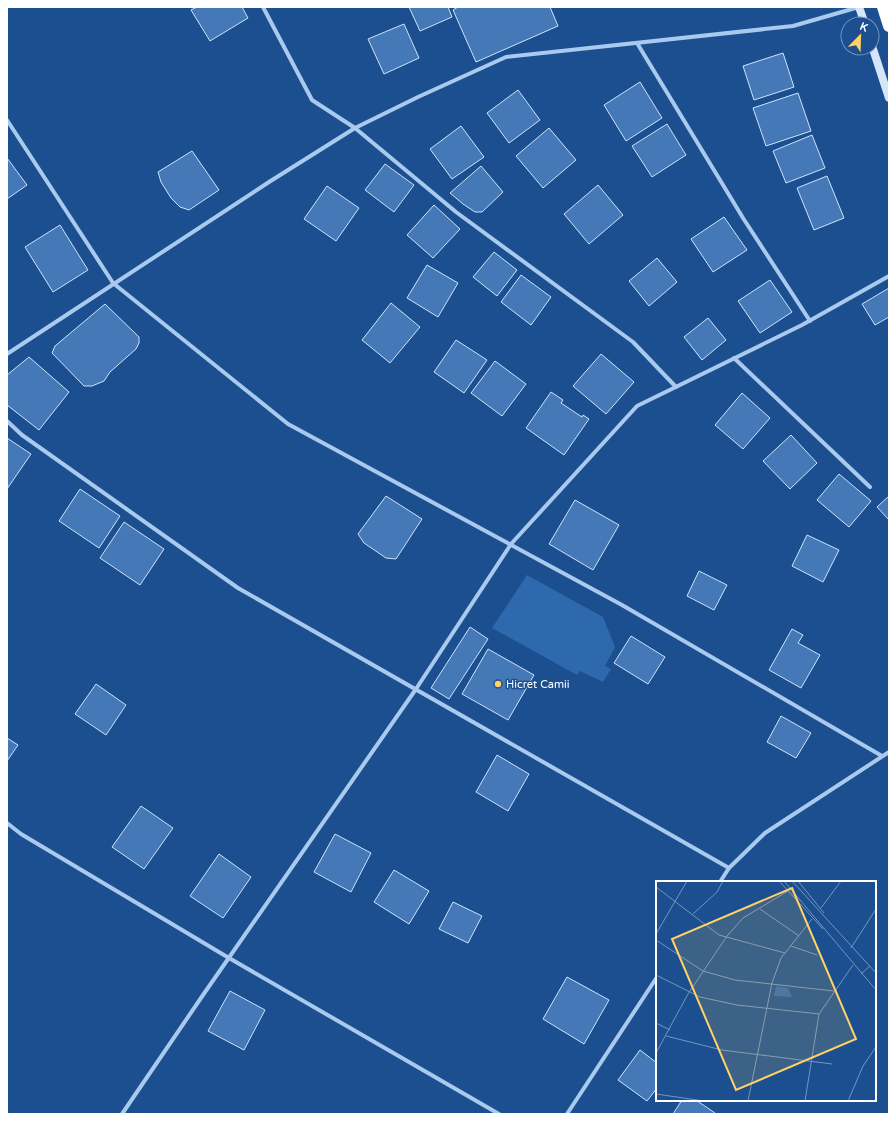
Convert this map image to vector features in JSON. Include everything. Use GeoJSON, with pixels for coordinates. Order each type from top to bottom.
{"type":"FeatureCollection","features":[{"type":"Feature","properties":{"kind":"highway"},"geometry":{"type":"LineString","coordinates":[[883,7],[889,26]]}},
{"type":"Feature","properties":{"kind":"street"},"geometry":{"type":"LineString","coordinates":[[263,7],[312,100],[356,128],[456,212],[633,342],[676,387]]}},
{"type":"Feature","properties":{"kind":"street"},"geometry":{"type":"LineString","coordinates":[[7,354],[262,186],[356,128],[418,97],[506,57],[793,26],[859,7]]}},
{"type":"Feature","properties":{"kind":"street"},"geometry":{"type":"LineString","coordinates":[[637,43],[743,218],[810,321]]}},
{"type":"Feature","properties":{"kind":"street"},"geometry":{"type":"LineString","coordinates":[[875,56],[889,98]]}},
{"type":"Feature","properties":{"kind":"street"},"geometry":{"type":"LineString","coordinates":[[7,120],[113,283],[288,424],[622,605],[882,756]]}},
{"type":"Feature","properties":{"kind":"street"},"geometry":{"type":"LineString","coordinates":[[122,1114],[416,689],[511,544],[637,406],[810,321],[889,276]]}},
{"type":"Feature","properties":{"kind":"street"},"geometry":{"type":"LineString","coordinates":[[734,358],[870,487]]}},
{"type":"Feature","properties":{"kind":"street"},"geometry":{"type":"LineString","coordinates":[[7,421],[22,435],[238,588],[729,868]]}},
{"type":"Feature","properties":{"kind":"street"},"geometry":{"type":"LineString","coordinates":[[721,881],[729,868],[765,833],[889,752]]}},
{"type":"Feature","properties":{"kind":"street"},"geometry":{"type":"LineString","coordinates":[[7,823],[21,834],[229,958],[499,1114]]}},
{"type":"Feature","properties":{"kind":"street"},"geometry":{"type":"LineString","coordinates":[[567,1114],[656,979]]}},
{"type":"Feature","properties":{"kind":"shaded area"},"geometry":{"type":"Polygon","coordinates":[[[527,575],[603,617],[615,647],[605,666],[611,669],[603,682],[580,671],[577,675],[492,628],[527,575]]]}},
{"type":"Feature","properties":{"kind":"building"},"geometry":{"type":"Polygon","coordinates":[[[197,7],[242,7],[248,18],[210,41],[191,10],[197,7]]]}},
{"type":"Feature","properties":{"kind":"building"},"geometry":{"type":"Polygon","coordinates":[[[409,7],[448,7],[452,17],[420,31],[409,7]]]}},
{"type":"Feature","properties":{"kind":"building"},"geometry":{"type":"Polygon","coordinates":[[[458,7],[550,7],[558,26],[476,62],[453,10],[458,7]]]}},
{"type":"Feature","properties":{"kind":"building"},"geometry":{"type":"Polygon","coordinates":[[[404,24],[419,58],[384,74],[368,39],[404,24]]]}},
{"type":"Feature","properties":{"kind":"building"},"geometry":{"type":"Polygon","coordinates":[[[783,53],[794,87],[754,100],[743,66],[783,53]]]}},
{"type":"Feature","properties":{"kind":"building"},"geometry":{"type":"Polygon","coordinates":[[[640,82],[662,118],[626,141],[604,105],[640,82]]]}},
{"type":"Feature","properties":{"kind":"building"},"geometry":{"type":"Polygon","coordinates":[[[518,90],[540,120],[509,143],[487,113],[518,90]]]}},
{"type":"Feature","properties":{"kind":"building"},"geometry":{"type":"Polygon","coordinates":[[[798,93],[811,131],[766,146],[753,108],[798,93]]]}},
{"type":"Feature","properties":{"kind":"building"},"geometry":{"type":"Polygon","coordinates":[[[667,124],[686,155],[652,177],[632,146],[667,124]]]}},
{"type":"Feature","properties":{"kind":"building"},"geometry":{"type":"Polygon","coordinates":[[[461,126],[484,157],[452,179],[430,149],[461,126]]]}},
{"type":"Feature","properties":{"kind":"building"},"geometry":{"type":"Polygon","coordinates":[[[549,128],[576,160],[543,188],[516,156],[549,128]]]}},
{"type":"Feature","properties":{"kind":"building"},"geometry":{"type":"Polygon","coordinates":[[[812,135],[825,168],[786,183],[773,151],[812,135]]]}},
{"type":"Feature","properties":{"kind":"building"},"geometry":{"type":"Polygon","coordinates":[[[192,151],[219,190],[189,210],[180,207],[171,198],[161,182],[158,172],[192,151]]]}},
{"type":"Feature","properties":{"kind":"building"},"geometry":{"type":"Polygon","coordinates":[[[7,158],[27,185],[7,199],[7,158]]]}},
{"type":"Feature","properties":{"kind":"building"},"geometry":{"type":"Polygon","coordinates":[[[385,164],[414,185],[394,212],[365,190],[385,164]]]}},
{"type":"Feature","properties":{"kind":"building"},"geometry":{"type":"Polygon","coordinates":[[[481,166],[503,192],[482,212],[475,212],[450,193],[481,166]]]}},
{"type":"Feature","properties":{"kind":"building"},"geometry":{"type":"Polygon","coordinates":[[[827,176],[844,218],[814,230],[797,188],[827,176]]]}},
{"type":"Feature","properties":{"kind":"building"},"geometry":{"type":"Polygon","coordinates":[[[598,185],[623,215],[589,244],[564,214],[598,185]]]}},
{"type":"Feature","properties":{"kind":"building"},"geometry":{"type":"Polygon","coordinates":[[[327,186],[359,208],[336,241],[304,219],[327,186]]]}},
{"type":"Feature","properties":{"kind":"building"},"geometry":{"type":"Polygon","coordinates":[[[434,205],[460,229],[433,258],[407,235],[434,205]]]}},
{"type":"Feature","properties":{"kind":"building"},"geometry":{"type":"Polygon","coordinates":[[[724,217],[747,250],[713,272],[691,239],[724,217]]]}},
{"type":"Feature","properties":{"kind":"building"},"geometry":{"type":"Polygon","coordinates":[[[60,225],[88,270],[53,292],[25,247],[60,225]]]}},
{"type":"Feature","properties":{"kind":"building"},"geometry":{"type":"Polygon","coordinates":[[[494,252],[517,270],[497,296],[473,277],[494,252]]]}},
{"type":"Feature","properties":{"kind":"building"},"geometry":{"type":"Polygon","coordinates":[[[657,258],[677,282],[649,306],[629,281],[657,258]]]}},
{"type":"Feature","properties":{"kind":"building"},"geometry":{"type":"Polygon","coordinates":[[[427,265],[458,283],[438,317],[407,298],[427,265]]]}},
{"type":"Feature","properties":{"kind":"building"},"geometry":{"type":"Polygon","coordinates":[[[521,275],[551,297],[531,325],[501,302],[521,275]]]}},
{"type":"Feature","properties":{"kind":"building"},"geometry":{"type":"Polygon","coordinates":[[[770,280],[792,312],[760,333],[738,301],[770,280]]]}},
{"type":"Feature","properties":{"kind":"building"},"geometry":{"type":"Polygon","coordinates":[[[889,288],[889,317],[875,325],[862,304],[889,288]]]}},
{"type":"Feature","properties":{"kind":"building"},"geometry":{"type":"Polygon","coordinates":[[[391,303],[420,327],[390,363],[362,340],[391,303]]]}},
{"type":"Feature","properties":{"kind":"building"},"geometry":{"type":"Polygon","coordinates":[[[105,304],[139,337],[139,343],[136,349],[110,372],[104,381],[92,386],[84,386],[52,353],[55,346],[105,304]]]}},
{"type":"Feature","properties":{"kind":"building"},"geometry":{"type":"Polygon","coordinates":[[[708,318],[726,340],[702,360],[684,337],[708,318]]]}},
{"type":"Feature","properties":{"kind":"building"},"geometry":{"type":"Polygon","coordinates":[[[456,340],[487,360],[464,393],[434,372],[456,340]]]}},
{"type":"Feature","properties":{"kind":"building"},"geometry":{"type":"Polygon","coordinates":[[[601,354],[634,382],[606,414],[573,386],[601,354]]]}},
{"type":"Feature","properties":{"kind":"building"},"geometry":{"type":"Polygon","coordinates":[[[29,357],[69,392],[39,430],[7,405],[7,375],[29,357]]]}},
{"type":"Feature","properties":{"kind":"building"},"geometry":{"type":"Polygon","coordinates":[[[495,361],[526,384],[502,416],[471,393],[495,361]]]}},
{"type":"Feature","properties":{"kind":"building"},"geometry":{"type":"Polygon","coordinates":[[[551,392],[563,400],[561,403],[582,417],[583,415],[589,419],[564,455],[526,428],[551,392]]]}},
{"type":"Feature","properties":{"kind":"building"},"geometry":{"type":"Polygon","coordinates":[[[742,393],[770,418],[743,449],[715,425],[742,393]]]}},
{"type":"Feature","properties":{"kind":"building"},"geometry":{"type":"Polygon","coordinates":[[[791,435],[817,463],[790,489],[763,461],[791,435]]]}},
{"type":"Feature","properties":{"kind":"building"},"geometry":{"type":"Polygon","coordinates":[[[7,438],[31,454],[7,489],[7,438]]]}},
{"type":"Feature","properties":{"kind":"building"},"geometry":{"type":"Polygon","coordinates":[[[839,474],[871,501],[849,527],[817,500],[839,474]]]}},
{"type":"Feature","properties":{"kind":"building"},"geometry":{"type":"Polygon","coordinates":[[[80,489],[120,516],[99,548],[59,521],[80,489]]]}},
{"type":"Feature","properties":{"kind":"building"},"geometry":{"type":"Polygon","coordinates":[[[386,496],[422,519],[396,559],[386,558],[364,543],[358,534],[386,496]]]}},
{"type":"Feature","properties":{"kind":"building"},"geometry":{"type":"Polygon","coordinates":[[[889,496],[889,520],[877,507],[889,496]]]}},
{"type":"Feature","properties":{"kind":"building"},"geometry":{"type":"Polygon","coordinates":[[[575,500],[619,525],[593,570],[549,544],[575,500]]]}},
{"type":"Feature","properties":{"kind":"building"},"geometry":{"type":"Polygon","coordinates":[[[124,522],[164,549],[140,585],[100,558],[124,522]]]}},
{"type":"Feature","properties":{"kind":"building"},"geometry":{"type":"Polygon","coordinates":[[[807,535],[839,550],[823,582],[792,566],[807,535]]]}},
{"type":"Feature","properties":{"kind":"building"},"geometry":{"type":"Polygon","coordinates":[[[699,571],[727,585],[714,610],[687,596],[699,571]]]}},
{"type":"Feature","properties":{"kind":"building"},"geometry":{"type":"Polygon","coordinates":[[[470,627],[488,639],[449,699],[431,688],[470,627]]]}},
{"type":"Feature","properties":{"kind":"building"},"geometry":{"type":"Polygon","coordinates":[[[792,629],[803,635],[798,643],[820,655],[801,688],[769,670],[792,629]]]}},
{"type":"Feature","properties":{"kind":"building"},"geometry":{"type":"Polygon","coordinates":[[[631,636],[665,657],[648,684],[614,663],[631,636]]]}},
{"type":"Feature","properties":{"kind":"building","name":"Hicret Camii"},"geometry":{"type":"Polygon","coordinates":[[[488,649],[534,675],[508,720],[462,694],[488,649]]]}},
{"type":"Feature","properties":{"kind":"building"},"geometry":{"type":"Polygon","coordinates":[[[96,684],[126,705],[106,735],[75,714],[96,684]]]}},
{"type":"Feature","properties":{"kind":"building"},"geometry":{"type":"Polygon","coordinates":[[[781,716],[811,733],[796,758],[767,742],[781,716]]]}},
{"type":"Feature","properties":{"kind":"building"},"geometry":{"type":"Polygon","coordinates":[[[7,738],[18,745],[7,761],[7,738]]]}},
{"type":"Feature","properties":{"kind":"building"},"geometry":{"type":"Polygon","coordinates":[[[497,755],[529,774],[508,811],[476,792],[497,755]]]}},
{"type":"Feature","properties":{"kind":"building"},"geometry":{"type":"Polygon","coordinates":[[[141,806],[173,828],[144,869],[112,847],[141,806]]]}},
{"type":"Feature","properties":{"kind":"building"},"geometry":{"type":"Polygon","coordinates":[[[335,834],[371,853],[351,892],[314,872],[335,834]]]}},
{"type":"Feature","properties":{"kind":"building"},"geometry":{"type":"Polygon","coordinates":[[[219,854],[251,877],[223,918],[190,896],[219,854]]]}},
{"type":"Feature","properties":{"kind":"building"},"geometry":{"type":"Polygon","coordinates":[[[394,870],[429,891],[409,924],[374,902],[394,870]]]}},
{"type":"Feature","properties":{"kind":"building"},"geometry":{"type":"Polygon","coordinates":[[[453,902],[482,916],[468,943],[439,929],[453,902]]]}},
{"type":"Feature","properties":{"kind":"building"},"geometry":{"type":"Polygon","coordinates":[[[567,977],[609,1000],[584,1044],[543,1019],[567,977]]]}},
{"type":"Feature","properties":{"kind":"building"},"geometry":{"type":"Polygon","coordinates":[[[230,991],[265,1010],[244,1050],[208,1031],[230,991]]]}},
{"type":"Feature","properties":{"kind":"building"},"geometry":{"type":"Polygon","coordinates":[[[640,1050],[656,1062],[656,1089],[647,1101],[618,1080],[640,1050]]]}},
{"type":"Feature","properties":{"kind":"building"},"geometry":{"type":"Polygon","coordinates":[[[681,1101],[697,1101],[715,1113],[714,1114],[673,1114],[681,1101]]]}},
{"type":"Feature","properties":{"kind":"place","name":"Hicret Camii"},"geometry":{"type":"Point","coordinates":[498,684]}}]}
